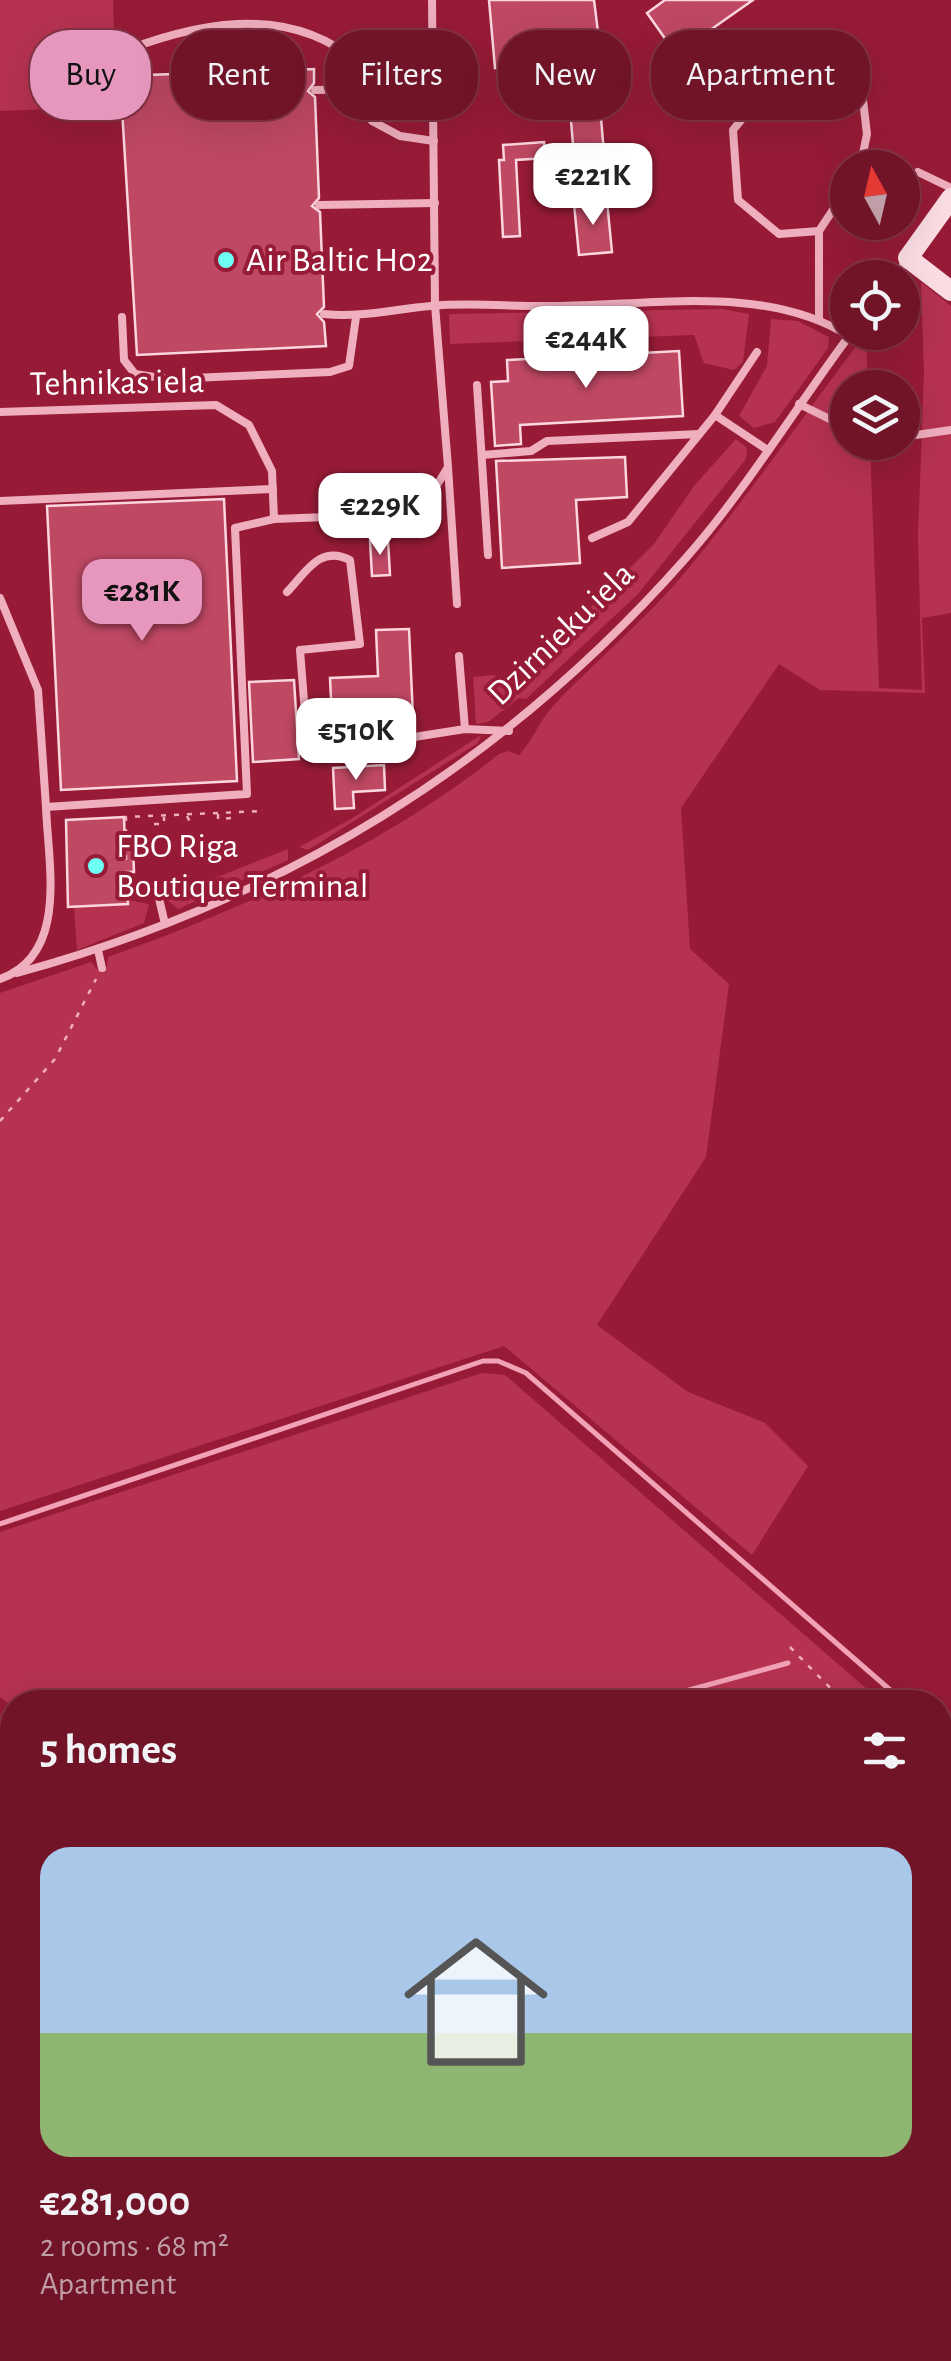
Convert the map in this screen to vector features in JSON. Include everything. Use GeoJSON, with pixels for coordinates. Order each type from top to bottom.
{"type":"FeatureCollection","features":[{"type":"Feature","properties":{"kind":"street"},"geometry":{"type":"LineString","coordinates":[[951,198],[908,258],[951,291]]}},
{"type":"Feature","properties":{"kind":"lane"},"geometry":{"type":"LineString","coordinates":[[432,0],[435,305],[458,604]]}},
{"type":"Feature","properties":{"kind":"lane"},"geometry":{"type":"LineString","coordinates":[[151,39],[234,22],[288,24],[325,37]]}},
{"type":"Feature","properties":{"kind":"lane"},"geometry":{"type":"LineString","coordinates":[[820,231],[779,234],[738,200],[734,130],[803,45],[862,92],[867,134],[864,150]]}},
{"type":"Feature","properties":{"kind":"lane"},"geometry":{"type":"LineString","coordinates":[[315,90],[325,90]]}},
{"type":"Feature","properties":{"kind":"lane"},"geometry":{"type":"LineString","coordinates":[[372,120],[400,136],[434,141]]}},
{"type":"Feature","properties":{"kind":"lane"},"geometry":{"type":"LineString","coordinates":[[920,173],[951,188]]}},
{"type":"Feature","properties":{"kind":"lane"},"geometry":{"type":"LineString","coordinates":[[320,206],[435,203]]}},
{"type":"Feature","properties":{"kind":"lane"},"geometry":{"type":"LineString","coordinates":[[819,320],[820,231],[830,215]]}},
{"type":"Feature","properties":{"kind":"lane"},"geometry":{"type":"LineString","coordinates":[[324,314],[356,317],[435,305],[708,302],[779,308],[830,325]]}},
{"type":"Feature","properties":{"kind":"lane"},"geometry":{"type":"LineString","coordinates":[[122,317],[124,360],[135,374],[168,379],[330,372],[349,366],[356,317]]}},
{"type":"Feature","properties":{"kind":"lane","name":"Dzirnieku iela"},"geometry":{"type":"LineString","coordinates":[[0,979],[98,950],[165,924],[340,844],[417,798],[510,731],[611,636],[687,557],[838,350]]}},
{"type":"Feature","properties":{"kind":"lane"},"geometry":{"type":"LineString","coordinates":[[592,538],[628,522],[715,414],[758,352]]}},
{"type":"Feature","properties":{"kind":"lane"},"geometry":{"type":"LineString","coordinates":[[477,386],[488,555]]}},
{"type":"Feature","properties":{"kind":"lane"},"geometry":{"type":"LineString","coordinates":[[799,404],[830,419]]}},
{"type":"Feature","properties":{"kind":"lane","name":"Tehnikas iela"},"geometry":{"type":"LineString","coordinates":[[0,412],[216,405],[249,425],[272,471],[274,519]]}},
{"type":"Feature","properties":{"kind":"lane"},"geometry":{"type":"LineString","coordinates":[[715,414],[766,449]]}},
{"type":"Feature","properties":{"kind":"lane"},"geometry":{"type":"LineString","coordinates":[[920,434],[951,430]]}},
{"type":"Feature","properties":{"kind":"lane"},"geometry":{"type":"LineString","coordinates":[[482,454],[531,450],[547,441],[699,434]]}},
{"type":"Feature","properties":{"kind":"lane"},"geometry":{"type":"LineString","coordinates":[[46,807],[247,794],[234,528],[274,519],[380,515],[431,495],[448,467]]}},
{"type":"Feature","properties":{"kind":"lane"},"geometry":{"type":"LineString","coordinates":[[0,501],[272,489]]}},
{"type":"Feature","properties":{"kind":"lane"},"geometry":{"type":"LineString","coordinates":[[287,592],[324,554],[334,552],[350,560],[360,644],[300,650],[307,739],[319,752],[466,729],[510,731]]}},
{"type":"Feature","properties":{"kind":"lane"},"geometry":{"type":"LineString","coordinates":[[0,598],[38,690],[46,807],[47,928],[17,973]]}},
{"type":"Feature","properties":{"kind":"lane"},"geometry":{"type":"LineString","coordinates":[[459,656],[466,729]]}},
{"type":"Feature","properties":{"kind":"lane"},"geometry":{"type":"LineString","coordinates":[[157,890],[165,924]]}},
{"type":"Feature","properties":{"kind":"lane"},"geometry":{"type":"LineString","coordinates":[[98,950],[102,968]]}},
{"type":"Feature","properties":{"kind":"path"},"geometry":{"type":"LineString","coordinates":[[126,860],[126,817],[263,811]]}},
{"type":"Feature","properties":{"kind":"path"},"geometry":{"type":"LineString","coordinates":[[218,813],[218,819],[231,818]]}},
{"type":"Feature","properties":{"kind":"path"},"geometry":{"type":"LineString","coordinates":[[187,815],[190,822]]}},
{"type":"Feature","properties":{"kind":"path"},"geometry":{"type":"LineString","coordinates":[[154,824],[164,824],[164,816]]}},
{"type":"Feature","properties":{"kind":"path"},"geometry":{"type":"LineString","coordinates":[[0,1122],[55,1059],[102,968]]}},
{"type":"Feature","properties":{"kind":"path"},"geometry":{"type":"LineString","coordinates":[[790,1647],[832,1690]]}},
{"type":"Feature","properties":{"kind":"shaded area"},"geometry":{"type":"Polygon","coordinates":[[[0,0],[113,0],[114,30],[30,30],[30,110],[0,111],[0,0]]]}},
{"type":"Feature","properties":{"kind":"shaded area"},"geometry":{"type":"Polygon","coordinates":[[[921,282],[951,306],[951,613],[922,618],[925,693],[820,690],[779,664],[681,808],[690,949],[729,984],[706,1157],[597,1325],[688,1392],[765,1423],[808,1466],[752,1555],[504,1346],[0,1511],[0,993],[91,962],[98,970],[107,967],[108,957],[262,895],[361,846],[499,754],[508,751],[519,755],[553,706],[687,570],[830,382],[830,460],[871,460],[879,688],[922,690],[918,535],[924,374],[921,282]]]}},
{"type":"Feature","properties":{"kind":"shaded area"},"geometry":{"type":"Polygon","coordinates":[[[722,309],[749,314],[743,362],[734,370],[704,363],[694,335],[450,344],[449,314],[722,309]]]}},
{"type":"Feature","properties":{"kind":"shaded area"},"geometry":{"type":"Polygon","coordinates":[[[771,319],[798,321],[829,337],[828,348],[775,422],[754,428],[739,416],[767,366],[771,319]]]}},
{"type":"Feature","properties":{"kind":"shaded area"},"geometry":{"type":"Polygon","coordinates":[[[853,350],[867,350],[867,370],[839,370],[853,350]]]}},
{"type":"Feature","properties":{"kind":"shaded area"},"geometry":{"type":"Polygon","coordinates":[[[736,439],[747,448],[746,459],[638,594],[526,699],[519,698],[488,722],[476,724],[473,677],[495,675],[512,694],[557,653],[555,643],[654,544],[694,486],[736,439]]]}},
{"type":"Feature","properties":{"kind":"shaded area"},"geometry":{"type":"Polygon","coordinates":[[[481,735],[478,743],[308,850],[299,847],[351,819],[481,735]]]}},
{"type":"Feature","properties":{"kind":"shaded area"},"geometry":{"type":"Polygon","coordinates":[[[288,849],[288,860],[178,909],[167,900],[167,897],[288,849]]]}},
{"type":"Feature","properties":{"kind":"shaded area"},"geometry":{"type":"Polygon","coordinates":[[[128,900],[149,904],[144,923],[77,950],[74,907],[128,900]]]}},
{"type":"Feature","properties":{"kind":"shaded area"},"geometry":{"type":"Polygon","coordinates":[[[482,1373],[505,1375],[868,1690],[0,1690],[0,1532],[482,1373]]]}},
{"type":"Feature","properties":{"kind":"building"},"geometry":{"type":"Polygon","coordinates":[[[489,0],[594,0],[598,30],[498,30],[495,68],[489,0]]]}},
{"type":"Feature","properties":{"kind":"building"},"geometry":{"type":"Polygon","coordinates":[[[665,0],[753,0],[710,30],[659,30],[647,13],[665,0]]]}},
{"type":"Feature","properties":{"kind":"building","name":"Air Baltic H02"},"geometry":{"type":"Polygon","coordinates":[[[305,69],[314,69],[314,83],[308,91],[315,97],[319,198],[312,206],[320,212],[324,307],[317,314],[324,322],[326,346],[137,355],[123,120],[151,120],[151,75],[171,74],[171,120],[305,120],[305,69]]]}},
{"type":"Feature","properties":{"kind":"building"},"geometry":{"type":"Polygon","coordinates":[[[601,120],[605,165],[575,168],[571,121],[601,120]]]}},
{"type":"Feature","properties":{"kind":"building"},"geometry":{"type":"Polygon","coordinates":[[[544,142],[546,158],[516,160],[520,236],[503,237],[499,160],[504,160],[503,145],[544,142]]]}},
{"type":"Feature","properties":{"kind":"building"},"geometry":{"type":"Polygon","coordinates":[[[607,201],[612,252],[579,255],[574,204],[607,201]]]}},
{"type":"Feature","properties":{"kind":"building"},"geometry":{"type":"Polygon","coordinates":[[[679,351],[683,416],[520,425],[521,444],[495,446],[491,382],[508,381],[507,360],[679,351]]]}},
{"type":"Feature","properties":{"kind":"building"},"geometry":{"type":"Polygon","coordinates":[[[625,457],[627,497],[576,500],[580,563],[502,568],[496,461],[625,457]]]}},
{"type":"Feature","properties":{"kind":"building"},"geometry":{"type":"Polygon","coordinates":[[[224,499],[237,781],[61,790],[47,506],[224,499]]]}},
{"type":"Feature","properties":{"kind":"building"},"geometry":{"type":"Polygon","coordinates":[[[388,540],[390,575],[372,576],[370,541],[388,540]]]}},
{"type":"Feature","properties":{"kind":"building"},"geometry":{"type":"Polygon","coordinates":[[[409,629],[413,717],[332,720],[330,678],[378,676],[376,630],[409,629]]]}},
{"type":"Feature","properties":{"kind":"building"},"geometry":{"type":"Polygon","coordinates":[[[294,680],[299,759],[253,762],[249,682],[294,680]]]}},
{"type":"Feature","properties":{"kind":"building"},"geometry":{"type":"Polygon","coordinates":[[[384,765],[385,790],[353,792],[354,808],[335,809],[333,768],[384,765]]]}},
{"type":"Feature","properties":{"kind":"building","name":"FBO Riga Boutique Terminal"},"geometry":{"type":"Polygon","coordinates":[[[124,817],[125,847],[133,847],[134,872],[126,872],[128,904],[68,907],[66,820],[124,817]]]}},
{"type":"Feature","properties":{"kind":"waterway"},"geometry":{"type":"LineString","coordinates":[[0,1524],[483,1361],[498,1361],[526,1373],[890,1690]]}},
{"type":"Feature","properties":{"kind":"waterway"},"geometry":{"type":"LineString","coordinates":[[689,1690],[788,1663]]}},
{"type":"Feature","properties":{"kind":"place","name":"Air Baltic H02"},"geometry":{"type":"Point","coordinates":[226,260]}},
{"type":"Feature","properties":{"kind":"place","name":"FBO Riga Boutique Terminal"},"geometry":{"type":"Point","coordinates":[96,866]}}]}
